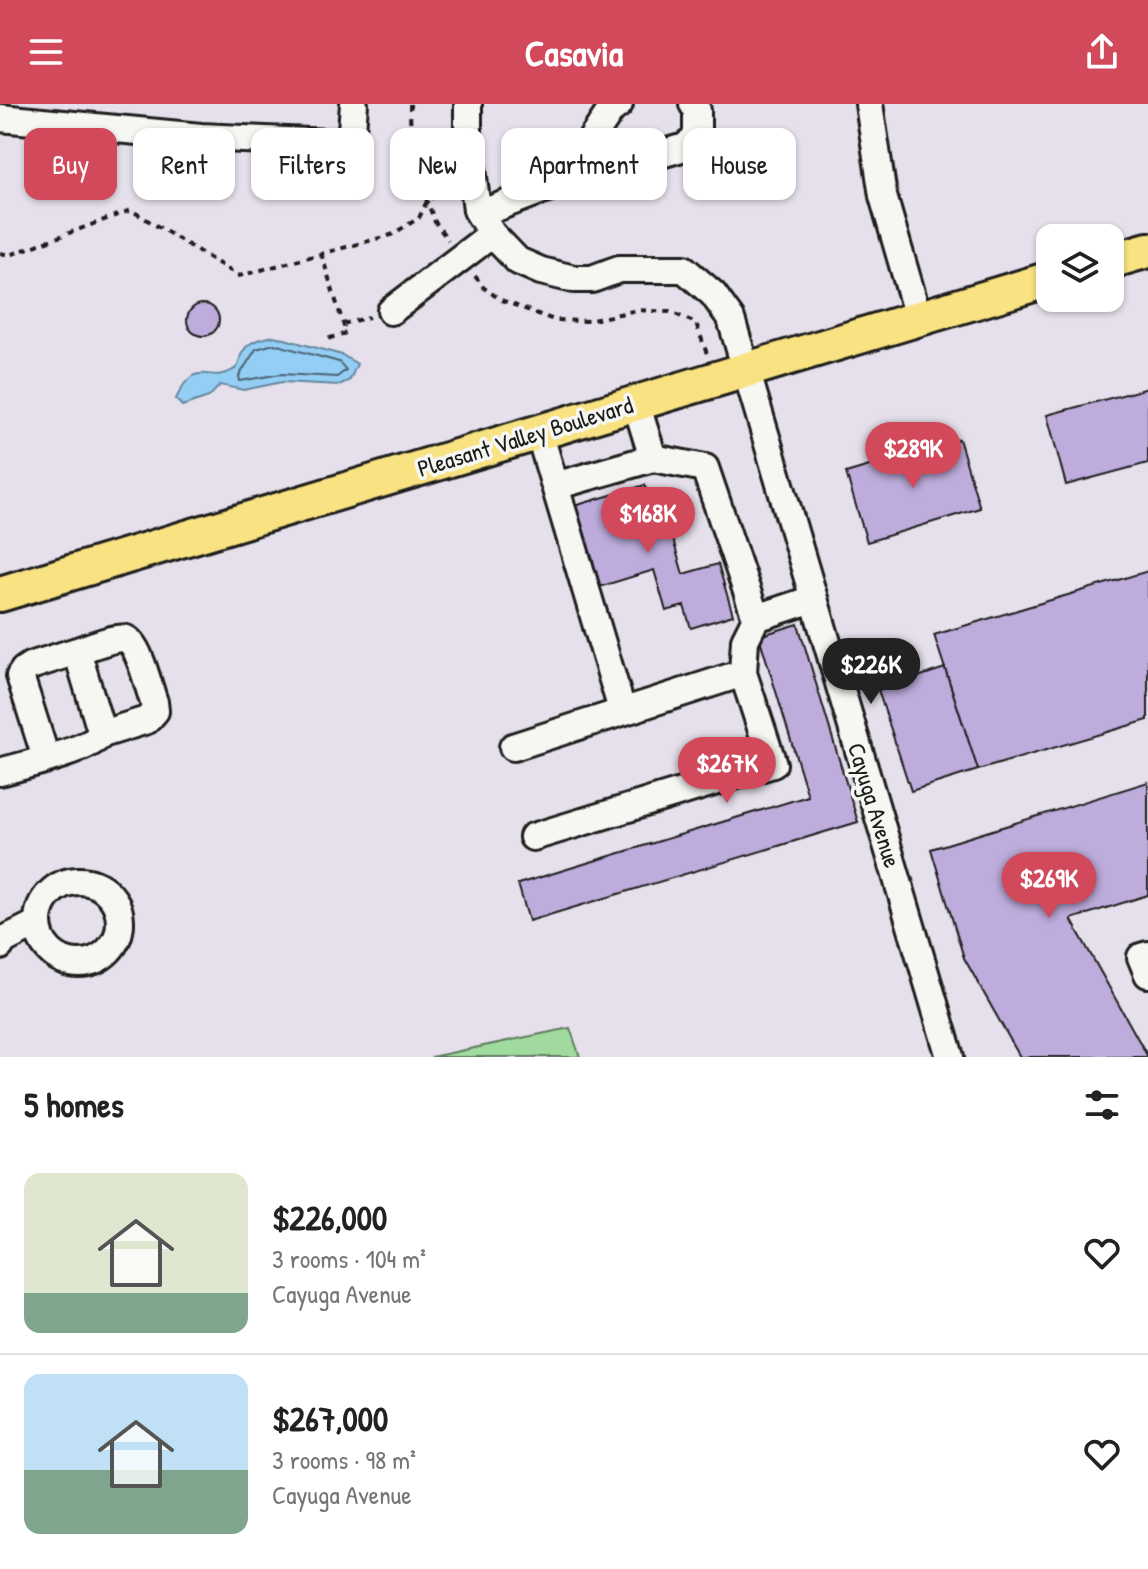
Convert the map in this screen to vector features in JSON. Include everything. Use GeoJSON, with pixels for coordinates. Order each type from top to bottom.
{"type":"FeatureCollection","features":[{"type":"Feature","properties":{"kind":"main road"},"geometry":{"type":"LineString","coordinates":[[1124,257],[1148,250]]}},
{"type":"Feature","properties":{"kind":"main road","name":"Pleasant Valley Boulevard"},"geometry":{"type":"LineString","coordinates":[[0,594],[1036,283]]}},
{"type":"Feature","properties":{"kind":"street"},"geometry":{"type":"LineString","coordinates":[[0,118],[201,137],[351,144],[354,104]]}},
{"type":"Feature","properties":{"kind":"street"},"geometry":{"type":"LineString","coordinates":[[468,104],[468,136],[477,210],[486,224]]}},
{"type":"Feature","properties":{"kind":"street"},"geometry":{"type":"LineString","coordinates":[[599,128],[619,104]]}},
{"type":"Feature","properties":{"kind":"street"},"geometry":{"type":"LineString","coordinates":[[667,152],[685,147],[697,137],[697,110],[693,104]]}},
{"type":"Feature","properties":{"kind":"street"},"geometry":{"type":"LineString","coordinates":[[869,104],[883,196],[918,317]]}},
{"type":"Feature","properties":{"kind":"street"},"geometry":{"type":"LineString","coordinates":[[391,311],[486,224],[530,200]]}},
{"type":"Feature","properties":{"kind":"street","name":"Cayuga Avenue"},"geometry":{"type":"LineString","coordinates":[[486,224],[518,261],[541,271],[574,279],[592,279],[619,269],[684,269],[713,294],[731,319],[950,1057]]}},
{"type":"Feature","properties":{"kind":"street"},"geometry":{"type":"LineString","coordinates":[[636,403],[653,458]]}},
{"type":"Feature","properties":{"kind":"street"},"geometry":{"type":"LineString","coordinates":[[539,432],[622,710]]}},
{"type":"Feature","properties":{"kind":"street"},"geometry":{"type":"LineString","coordinates":[[555,486],[653,458],[705,468],[756,618]]}},
{"type":"Feature","properties":{"kind":"street"},"geometry":{"type":"LineString","coordinates":[[533,837],[773,764],[743,673],[745,640],[756,618],[813,599]]}},
{"type":"Feature","properties":{"kind":"street"},"geometry":{"type":"LineString","coordinates":[[0,772],[46,758],[92,744],[102,734],[147,720],[155,711],[154,702],[136,648],[126,639],[77,651],[24,670],[20,676],[46,758]]}},
{"type":"Feature","properties":{"kind":"street"},"geometry":{"type":"LineString","coordinates":[[77,651],[102,734]]}},
{"type":"Feature","properties":{"kind":"street"},"geometry":{"type":"LineString","coordinates":[[513,747],[743,673]]}},
{"type":"Feature","properties":{"kind":"street"},"geometry":{"type":"LineString","coordinates":[[0,946],[4,940],[38,923]]}},
{"type":"Feature","properties":{"kind":"street"},"geometry":{"type":"LineString","coordinates":[[1148,955],[1141,957],[1148,974]]}},
{"type":"Feature","properties":{"kind":"path"},"geometry":{"type":"LineString","coordinates":[[0,253],[10,255],[131,210],[239,276],[391,235],[419,218],[428,199],[411,159],[410,104]]}},
{"type":"Feature","properties":{"kind":"path"},"geometry":{"type":"LineString","coordinates":[[321,253],[346,333],[327,339]]}},
{"type":"Feature","properties":{"kind":"green space"},"geometry":{"type":"Polygon","coordinates":[[[570,1028],[580,1057],[431,1057],[570,1028]]]}},
{"type":"Feature","properties":{"kind":"water"},"geometry":{"type":"Polygon","coordinates":[[[274,336],[342,355],[357,364],[350,380],[339,385],[282,382],[244,390],[220,385],[209,397],[182,406],[176,399],[183,386],[196,374],[216,375],[233,370],[248,345],[274,336]]]}},
{"type":"Feature","properties":{"kind":"building"},"geometry":{"type":"Polygon","coordinates":[[[203,304],[214,309],[219,320],[214,331],[203,336],[192,331],[187,320],[192,309],[203,304]]]}},
{"type":"Feature","properties":{"kind":"building"},"geometry":{"type":"Polygon","coordinates":[[[1148,388],[1148,463],[1066,485],[1047,415],[1148,388]]]}},
{"type":"Feature","properties":{"kind":"building"},"geometry":{"type":"Polygon","coordinates":[[[959,439],[980,508],[867,542],[846,473],[959,439]]]}},
{"type":"Feature","properties":{"kind":"building"},"geometry":{"type":"Polygon","coordinates":[[[645,485],[658,529],[669,526],[683,574],[718,564],[733,615],[691,628],[684,606],[666,611],[654,570],[599,587],[574,506],[645,485]]]}},
{"type":"Feature","properties":{"kind":"building"},"geometry":{"type":"Polygon","coordinates":[[[1148,571],[1148,720],[978,770],[934,635],[1148,571]]]}},
{"type":"Feature","properties":{"kind":"building"},"geometry":{"type":"Polygon","coordinates":[[[798,624],[858,822],[529,921],[518,884],[808,796],[759,636],[798,624]]]}},
{"type":"Feature","properties":{"kind":"building"},"geometry":{"type":"Polygon","coordinates":[[[945,668],[978,770],[911,791],[878,690],[945,668]]]}},
{"type":"Feature","properties":{"kind":"building"},"geometry":{"type":"Polygon","coordinates":[[[1148,782],[1148,895],[1071,919],[1148,1057],[1020,1057],[964,958],[931,849],[1148,782]]]}}]}
